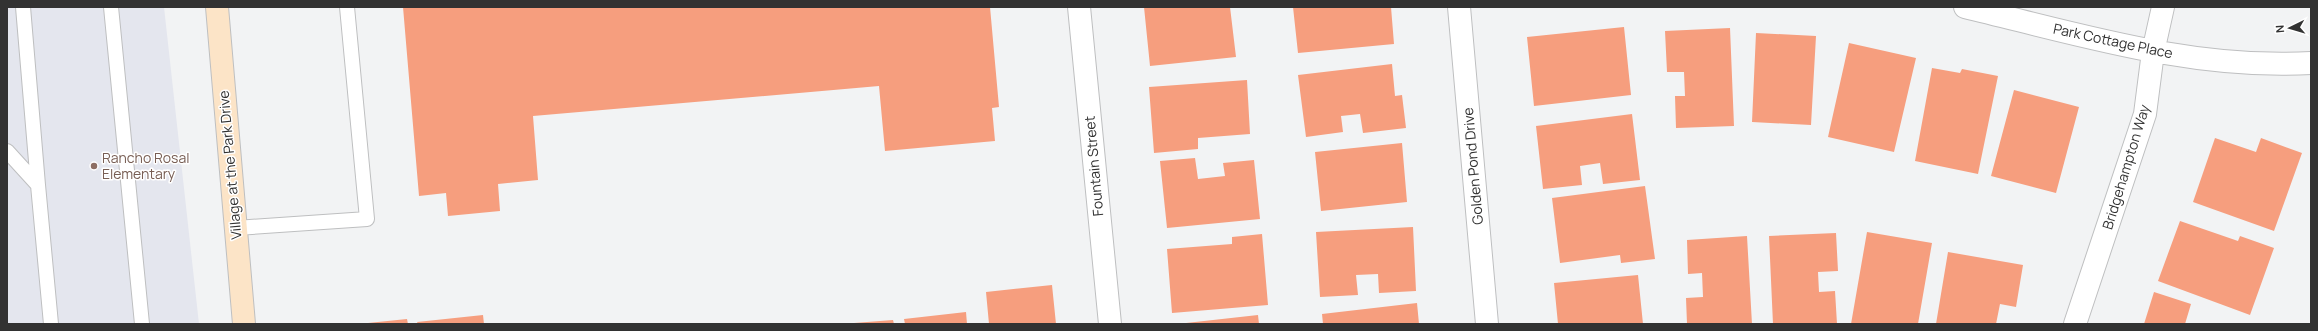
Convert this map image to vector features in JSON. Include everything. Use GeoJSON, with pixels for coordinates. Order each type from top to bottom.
{"type":"FeatureCollection","features":[{"type":"Feature","properties":{"kind":"street","name":"Village at the Park Drive"},"geometry":{"type":"LineString","coordinates":[[217,7],[244,324]]}},
{"type":"Feature","properties":{"kind":"street","name":"Fountain Street"},"geometry":{"type":"LineString","coordinates":[[1079,7],[1110,324]]}},
{"type":"Feature","properties":{"kind":"street","name":"Golden Pond Drive"},"geometry":{"type":"LineString","coordinates":[[1459,7],[1487,324]]}},
{"type":"Feature","properties":{"kind":"street","name":"Park Cottage Place"},"geometry":{"type":"LineString","coordinates":[[1965,7],[2153,52],[2258,64],[2311,63]]}},
{"type":"Feature","properties":{"kind":"street","name":"Bridgehampton Way"},"geometry":{"type":"LineString","coordinates":[[2075,324],[2145,114],[2153,52],[2163,7]]}},
{"type":"Feature","properties":{"kind":"lane"},"geometry":{"type":"LineString","coordinates":[[23,7],[51,324]]}},
{"type":"Feature","properties":{"kind":"lane"},"geometry":{"type":"LineString","coordinates":[[110,7],[142,324]]}},
{"type":"Feature","properties":{"kind":"lane"},"geometry":{"type":"LineString","coordinates":[[236,228],[367,219],[347,7]]}},
{"type":"Feature","properties":{"kind":"lane"},"geometry":{"type":"LineString","coordinates":[[7,151],[38,185]]}},
{"type":"Feature","properties":{"kind":"shaded area","name":"Rancho Rosal Elementary"},"geometry":{"type":"Polygon","coordinates":[[[7,7],[164,7],[199,324],[7,324],[7,7]]]}},
{"type":"Feature","properties":{"kind":"building"},"geometry":{"type":"Polygon","coordinates":[[[403,7],[990,7],[999,107],[992,108],[995,141],[885,151],[879,86],[533,116],[538,180],[498,184],[500,211],[448,216],[446,193],[419,196],[403,7]]]}},
{"type":"Feature","properties":{"kind":"building"},"geometry":{"type":"Polygon","coordinates":[[[1144,7],[1230,7],[1236,57],[1150,66],[1144,7]]]}},
{"type":"Feature","properties":{"kind":"building"},"geometry":{"type":"Polygon","coordinates":[[[1293,7],[1391,7],[1394,44],[1298,53],[1293,7]]]}},
{"type":"Feature","properties":{"kind":"building"},"geometry":{"type":"Polygon","coordinates":[[[1624,27],[1631,95],[1534,106],[1527,37],[1624,27]]]}},
{"type":"Feature","properties":{"kind":"building"},"geometry":{"type":"Polygon","coordinates":[[[1730,28],[1734,126],[1676,128],[1675,96],[1685,96],[1684,72],[1667,72],[1665,31],[1730,28]]]}},
{"type":"Feature","properties":{"kind":"building"},"geometry":{"type":"Polygon","coordinates":[[[1756,33],[1816,36],[1811,125],[1752,122],[1756,33]]]}},
{"type":"Feature","properties":{"kind":"building"},"geometry":{"type":"Polygon","coordinates":[[[1849,43],[1916,58],[1894,152],[1828,137],[1849,43]]]}},
{"type":"Feature","properties":{"kind":"building"},"geometry":{"type":"Polygon","coordinates":[[[1392,64],[1395,96],[1402,95],[1406,128],[1363,133],[1360,114],[1341,116],[1343,132],[1306,137],[1298,75],[1392,64]]]}},
{"type":"Feature","properties":{"kind":"building"},"geometry":{"type":"Polygon","coordinates":[[[1932,68],[1960,73],[1962,69],[1998,76],[1978,174],[1915,161],[1932,68]]]}},
{"type":"Feature","properties":{"kind":"building"},"geometry":{"type":"Polygon","coordinates":[[[1247,80],[1250,134],[1198,138],[1198,149],[1154,153],[1149,87],[1247,80]]]}},
{"type":"Feature","properties":{"kind":"building"},"geometry":{"type":"Polygon","coordinates":[[[2014,90],[2079,107],[2056,193],[1991,176],[2014,90]]]}},
{"type":"Feature","properties":{"kind":"building"},"geometry":{"type":"Polygon","coordinates":[[[1632,114],[1640,180],[1603,184],[1600,163],[1580,166],[1582,185],[1543,189],[1536,126],[1632,114]]]}},
{"type":"Feature","properties":{"kind":"building"},"geometry":{"type":"Polygon","coordinates":[[[2215,138],[2256,152],[2261,138],[2302,153],[2274,231],[2193,202],[2215,138]]]}},
{"type":"Feature","properties":{"kind":"building"},"geometry":{"type":"Polygon","coordinates":[[[1402,143],[1407,202],[1321,211],[1315,152],[1402,143]]]}},
{"type":"Feature","properties":{"kind":"building"},"geometry":{"type":"Polygon","coordinates":[[[1195,158],[1198,179],[1225,176],[1223,163],[1254,160],[1260,219],[1167,228],[1160,161],[1195,158]]]}},
{"type":"Feature","properties":{"kind":"building"},"geometry":{"type":"Polygon","coordinates":[[[1645,186],[1655,259],[1621,263],[1620,255],[1560,263],[1552,198],[1645,186]]]}},
{"type":"Feature","properties":{"kind":"building"},"geometry":{"type":"Polygon","coordinates":[[[2180,221],[2238,241],[2240,236],[2274,248],[2250,315],[2158,281],[2180,221]]]}},
{"type":"Feature","properties":{"kind":"building"},"geometry":{"type":"Polygon","coordinates":[[[1413,227],[1416,291],[1379,293],[1378,274],[1356,275],[1358,295],[1320,297],[1316,232],[1413,227]]]}},
{"type":"Feature","properties":{"kind":"building"},"geometry":{"type":"Polygon","coordinates":[[[1867,232],[1932,243],[1918,324],[1851,324],[1867,232]]]}},
{"type":"Feature","properties":{"kind":"building"},"geometry":{"type":"Polygon","coordinates":[[[1836,233],[1838,271],[1818,272],[1819,292],[1835,291],[1837,324],[1773,324],[1769,236],[1836,233]]]}},
{"type":"Feature","properties":{"kind":"building"},"geometry":{"type":"Polygon","coordinates":[[[1262,234],[1268,305],[1172,313],[1167,249],[1232,244],[1232,237],[1262,234]]]}},
{"type":"Feature","properties":{"kind":"building"},"geometry":{"type":"Polygon","coordinates":[[[1747,236],[1752,324],[1687,324],[1686,298],[1703,297],[1702,273],[1688,274],[1687,240],[1747,236]]]}},
{"type":"Feature","properties":{"kind":"building"},"geometry":{"type":"Polygon","coordinates":[[[1948,252],[2023,265],[2016,307],[2000,304],[1996,324],[1936,324],[1948,252]]]}},
{"type":"Feature","properties":{"kind":"building"},"geometry":{"type":"Polygon","coordinates":[[[1638,275],[1643,324],[1558,324],[1554,283],[1638,275]]]}},
{"type":"Feature","properties":{"kind":"building"},"geometry":{"type":"Polygon","coordinates":[[[1052,285],[1056,324],[989,324],[986,292],[1052,285]]]}},
{"type":"Feature","properties":{"kind":"building"},"geometry":{"type":"Polygon","coordinates":[[[2154,292],[2191,304],[2185,324],[2144,324],[2154,292]]]}},
{"type":"Feature","properties":{"kind":"building"},"geometry":{"type":"Polygon","coordinates":[[[1417,303],[1419,324],[1323,324],[1322,314],[1417,303]]]}},
{"type":"Feature","properties":{"kind":"building"},"geometry":{"type":"Polygon","coordinates":[[[966,312],[967,324],[905,324],[904,319],[966,312]]]}},
{"type":"Feature","properties":{"kind":"building"},"geometry":{"type":"Polygon","coordinates":[[[483,315],[484,324],[418,324],[417,322],[483,315]]]}},
{"type":"Feature","properties":{"kind":"building"},"geometry":{"type":"Polygon","coordinates":[[[1258,315],[1259,324],[1186,324],[1186,323],[1258,315]]]}},
{"type":"Feature","properties":{"kind":"building"},"geometry":{"type":"Polygon","coordinates":[[[407,319],[408,324],[368,324],[368,323],[407,319]]]}},
{"type":"Feature","properties":{"kind":"building"},"geometry":{"type":"Polygon","coordinates":[[[893,320],[894,324],[854,323],[893,320]]]}},
{"type":"Feature","properties":{"kind":"place","name":"Rancho Rosal Elementary"},"geometry":{"type":"Point","coordinates":[94,166]}}]}
